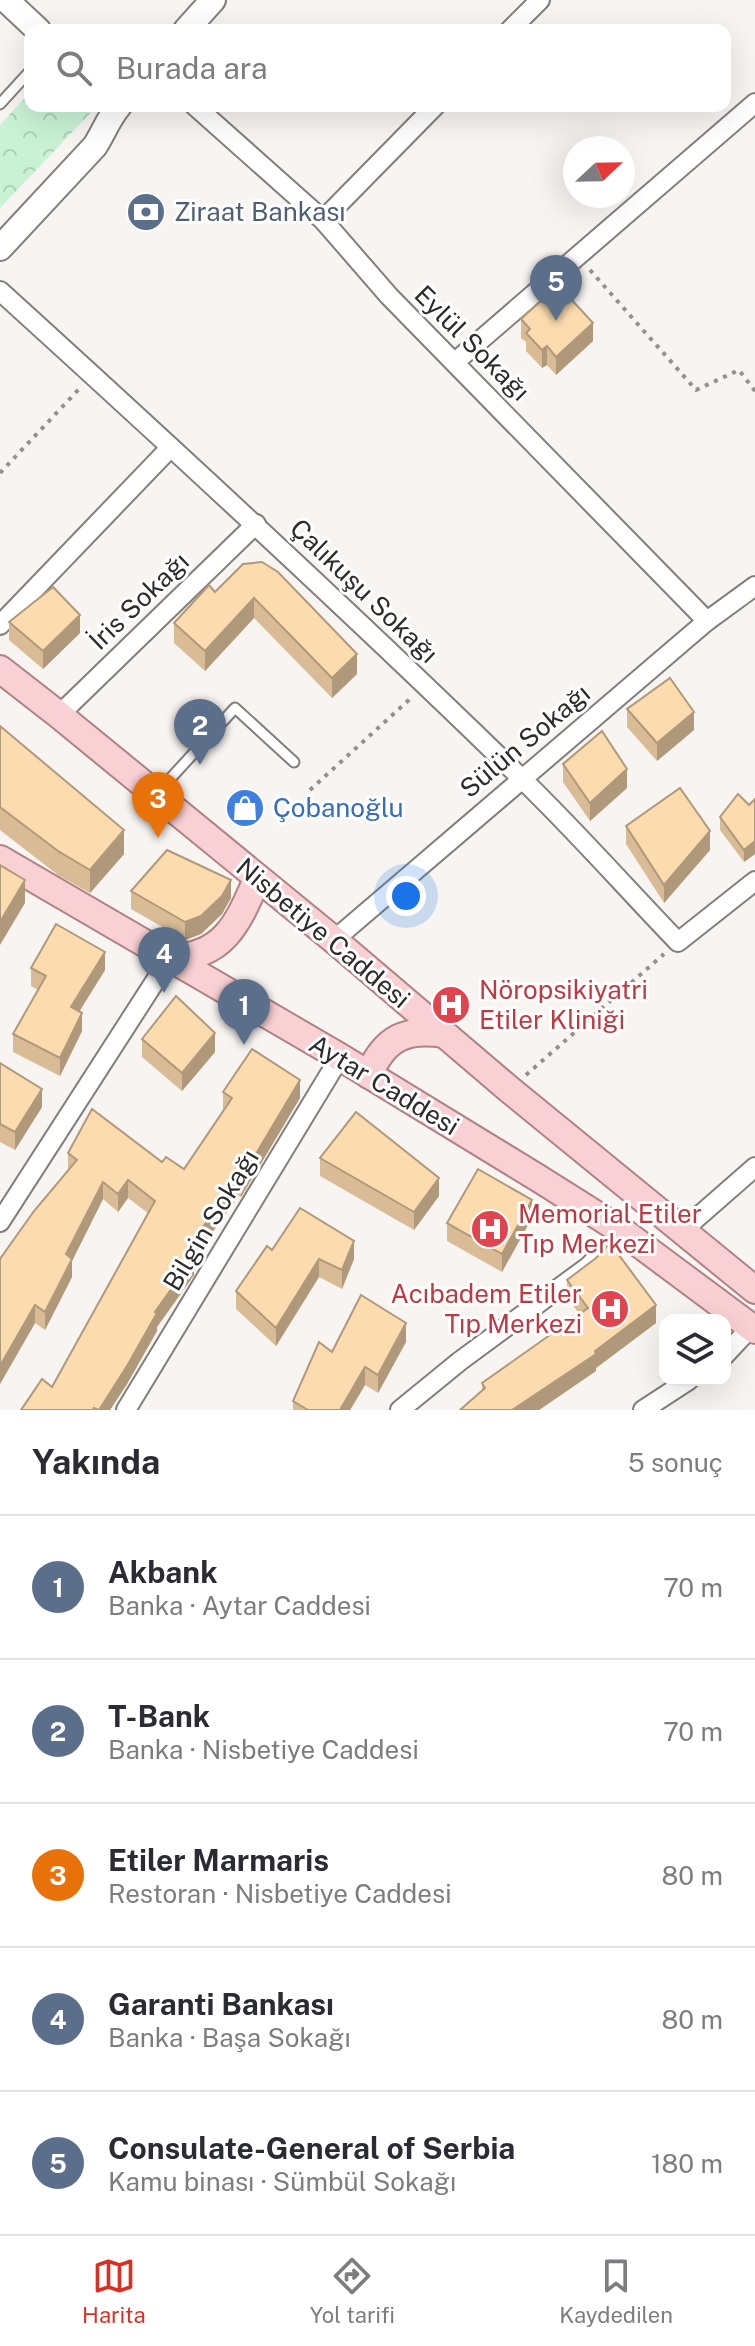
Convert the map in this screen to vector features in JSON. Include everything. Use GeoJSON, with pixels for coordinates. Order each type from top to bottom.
{"type":"FeatureCollection","features":[{"type":"Feature","properties":{"kind":"main road","name":"Nisbetiye Caddesi"},"geometry":{"type":"LineString","coordinates":[[0,669],[334,940],[510,1090],[755,1290]]}},
{"type":"Feature","properties":{"kind":"main road","name":"Aytar Caddesi"},"geometry":{"type":"LineString","coordinates":[[0,859],[340,1057],[622,1231],[753,1329]]}},
{"type":"Feature","properties":{"kind":"main road"},"geometry":{"type":"LineString","coordinates":[[170,958],[193,957],[223,939],[238,919],[257,879]]}},
{"type":"Feature","properties":{"kind":"main road"},"geometry":{"type":"LineString","coordinates":[[369,1075],[379,1055],[398,1038],[421,1030],[444,1034]]}},
{"type":"Feature","properties":{"kind":"street"},"geometry":{"type":"LineString","coordinates":[[6,0],[32,24]]}},
{"type":"Feature","properties":{"kind":"street"},"geometry":{"type":"LineString","coordinates":[[191,24],[213,0]]}},
{"type":"Feature","properties":{"kind":"street"},"geometry":{"type":"LineString","coordinates":[[516,24],[540,0]]}},
{"type":"Feature","properties":{"kind":"street"},"geometry":{"type":"LineString","coordinates":[[455,362],[755,103]]}},
{"type":"Feature","properties":{"kind":"street"},"geometry":{"type":"LineString","coordinates":[[0,225],[107,112]]}},
{"type":"Feature","properties":{"kind":"street"},"geometry":{"type":"LineString","coordinates":[[0,248],[95,146],[105,131],[108,112]]}},
{"type":"Feature","properties":{"kind":"street","name":"Eylül Sokağı"},"geometry":{"type":"LineString","coordinates":[[202,112],[323,220],[389,296],[707,621]]}},
{"type":"Feature","properties":{"kind":"street"},"geometry":{"type":"LineString","coordinates":[[323,220],[429,112]]}},
{"type":"Feature","properties":{"kind":"street","name":"Çalıkuşu Sokağı"},"geometry":{"type":"LineString","coordinates":[[0,291],[256,524],[521,778],[678,942]]}},
{"type":"Feature","properties":{"kind":"street"},"geometry":{"type":"LineString","coordinates":[[0,625],[170,448]]}},
{"type":"Feature","properties":{"kind":"street","name":"İris Sokağı"},"geometry":{"type":"LineString","coordinates":[[59,715],[256,524]]}},
{"type":"Feature","properties":{"kind":"street","name":"Sülün Sokağı"},"geometry":{"type":"LineString","coordinates":[[334,940],[707,621],[755,586]]}},
{"type":"Feature","properties":{"kind":"street"},"geometry":{"type":"LineString","coordinates":[[678,942],[755,881]]}},
{"type":"Feature","properties":{"kind":"street"},"geometry":{"type":"LineString","coordinates":[[0,1222],[170,958]]}},
{"type":"Feature","properties":{"kind":"street","name":"Bilgin Sokağı"},"geometry":{"type":"LineString","coordinates":[[126,1410],[340,1057]]}},
{"type":"Feature","properties":{"kind":"street"},"geometry":{"type":"LineString","coordinates":[[683,1230],[755,1167]]}},
{"type":"Feature","properties":{"kind":"street"},"geometry":{"type":"LineString","coordinates":[[400,1410],[460,1361],[589,1266],[622,1231]]}},
{"type":"Feature","properties":{"kind":"street"},"geometry":{"type":"LineString","coordinates":[[731,1349],[753,1329]]}},
{"type":"Feature","properties":{"kind":"street"},"geometry":{"type":"LineString","coordinates":[[643,1410],[680,1386]]}},
{"type":"Feature","properties":{"kind":"lane"},"geometry":{"type":"LineString","coordinates":[[0,104],[24,78]]}},
{"type":"Feature","properties":{"kind":"lane"},"geometry":{"type":"LineString","coordinates":[[0,83],[10,93]]}},
{"type":"Feature","properties":{"kind":"lane"},"geometry":{"type":"LineString","coordinates":[[156,794],[235,708],[294,762]]}},
{"type":"Feature","properties":{"kind":"path"},"geometry":{"type":"LineString","coordinates":[[578,256],[696,390],[739,370],[755,391]]}},
{"type":"Feature","properties":{"kind":"path"},"geometry":{"type":"LineString","coordinates":[[0,473],[92,375]]}},
{"type":"Feature","properties":{"kind":"path"},"geometry":{"type":"LineString","coordinates":[[310,790],[425,686]]}},
{"type":"Feature","properties":{"kind":"path"},"geometry":{"type":"LineString","coordinates":[[510,1090],[678,942]]}},
{"type":"Feature","properties":{"kind":"green space"},"geometry":{"type":"Polygon","coordinates":[[[24,99],[24,112],[91,112],[0,208],[0,125],[24,99]]]}},
{"type":"Feature","properties":{"kind":"building"},"geometry":{"type":"Polygon","coordinates":[[[558,285],[593,323],[556,357],[547,346],[542,350],[526,333],[530,329],[521,319],[558,285]]]}},
{"type":"Feature","properties":{"kind":"building"},"geometry":{"type":"Polygon","coordinates":[[[262,562],[278,572],[357,654],[332,678],[254,598],[205,651],[174,623],[209,585],[215,592],[243,564],[262,562]]]}},
{"type":"Feature","properties":{"kind":"building"},"geometry":{"type":"Polygon","coordinates":[[[53,587],[80,615],[43,651],[9,622],[53,587]]]}},
{"type":"Feature","properties":{"kind":"building"},"geometry":{"type":"Polygon","coordinates":[[[670,678],[694,712],[657,743],[627,709],[670,678]]]}},
{"type":"Feature","properties":{"kind":"building"},"geometry":{"type":"Polygon","coordinates":[[[0,726],[124,830],[90,870],[58,851],[0,807],[0,726]]]}},
{"type":"Feature","properties":{"kind":"building"},"geometry":{"type":"Polygon","coordinates":[[[602,731],[627,769],[590,803],[563,764],[602,731]]]}},
{"type":"Feature","properties":{"kind":"building"},"geometry":{"type":"Polygon","coordinates":[[[680,788],[710,831],[664,885],[626,826],[680,788]]]}},
{"type":"Feature","properties":{"kind":"building"},"geometry":{"type":"Polygon","coordinates":[[[738,794],[749,805],[755,799],[755,841],[744,850],[720,817],[738,794]]]}},
{"type":"Feature","properties":{"kind":"building"},"geometry":{"type":"Polygon","coordinates":[[[167,850],[231,880],[222,896],[201,916],[185,922],[131,891],[167,850]]]}},
{"type":"Feature","properties":{"kind":"building"},"geometry":{"type":"Polygon","coordinates":[[[0,865],[25,880],[0,922],[0,865]]]}},
{"type":"Feature","properties":{"kind":"building"},"geometry":{"type":"Polygon","coordinates":[[[56,924],[105,952],[71,1007],[82,1013],[60,1058],[13,1034],[46,976],[31,968],[56,924]]]}},
{"type":"Feature","properties":{"kind":"building"},"geometry":{"type":"Polygon","coordinates":[[[176,996],[215,1033],[182,1073],[142,1039],[176,996]]]}},
{"type":"Feature","properties":{"kind":"building"},"geometry":{"type":"Polygon","coordinates":[[[252,1049],[300,1080],[241,1179],[186,1250],[194,1257],[155,1312],[127,1366],[99,1410],[21,1410],[42,1379],[52,1387],[155,1201],[128,1180],[118,1194],[103,1182],[66,1254],[72,1259],[45,1312],[35,1305],[0,1366],[0,1259],[34,1211],[77,1160],[68,1153],[92,1109],[162,1162],[166,1157],[184,1169],[232,1098],[223,1092],[252,1049]]]}},
{"type":"Feature","properties":{"kind":"building"},"geometry":{"type":"Polygon","coordinates":[[[0,1063],[42,1089],[15,1132],[0,1124],[0,1063]]]}},
{"type":"Feature","properties":{"kind":"building"},"geometry":{"type":"Polygon","coordinates":[[[356,1112],[439,1178],[414,1212],[320,1158],[356,1112]]]}},
{"type":"Feature","properties":{"kind":"building","name":"Memorial Etiler Tıp Merkezi"},"geometry":{"type":"Polygon","coordinates":[[[478,1169],[532,1200],[502,1254],[447,1223],[478,1169]]]}},
{"type":"Feature","properties":{"kind":"building"},"geometry":{"type":"Polygon","coordinates":[[[300,1208],[354,1241],[342,1270],[319,1259],[276,1328],[236,1291],[267,1246],[272,1250],[300,1208]]]}},
{"type":"Feature","properties":{"kind":"building"},"geometry":{"type":"Polygon","coordinates":[[[610,1243],[656,1305],[595,1351],[596,1354],[512,1410],[460,1410],[485,1388],[482,1383],[588,1308],[567,1280],[610,1243]]]}},
{"type":"Feature","properties":{"kind":"building"},"geometry":{"type":"Polygon","coordinates":[[[361,1295],[406,1323],[378,1375],[365,1367],[340,1410],[308,1410],[293,1401],[319,1342],[332,1352],[361,1295]]]}},
{"type":"Feature","properties":{"kind":"place","name":"Ziraat Bankası"},"geometry":{"type":"Point","coordinates":[146,212]}},
{"type":"Feature","properties":{"kind":"place","name":"Consulate-General of Serbia"},"geometry":{"type":"Point","coordinates":[556,321]}},
{"type":"Feature","properties":{"kind":"place","name":"T-Bank"},"geometry":{"type":"Point","coordinates":[200,765]}},
{"type":"Feature","properties":{"kind":"place","name":"Çobanoğlu"},"geometry":{"type":"Point","coordinates":[245,808]}},
{"type":"Feature","properties":{"kind":"place","name":"Etiler Marmaris"},"geometry":{"type":"Point","coordinates":[158,838]}},
{"type":"Feature","properties":{"kind":"place","name":"Garanti Bankası"},"geometry":{"type":"Point","coordinates":[164,993]}},
{"type":"Feature","properties":{"kind":"place","name":"Nöropsikiyatri Etiler Kliniği"},"geometry":{"type":"Point","coordinates":[451,1005]}},
{"type":"Feature","properties":{"kind":"place","name":"Akbank"},"geometry":{"type":"Point","coordinates":[244,1045]}},
{"type":"Feature","properties":{"kind":"place","name":"Memorial Etiler Tıp Merkezi"},"geometry":{"type":"Point","coordinates":[490,1229]}},
{"type":"Feature","properties":{"kind":"place","name":"Acıbadem Etiler Tıp Merkezi"},"geometry":{"type":"Point","coordinates":[610,1309]}}]}
